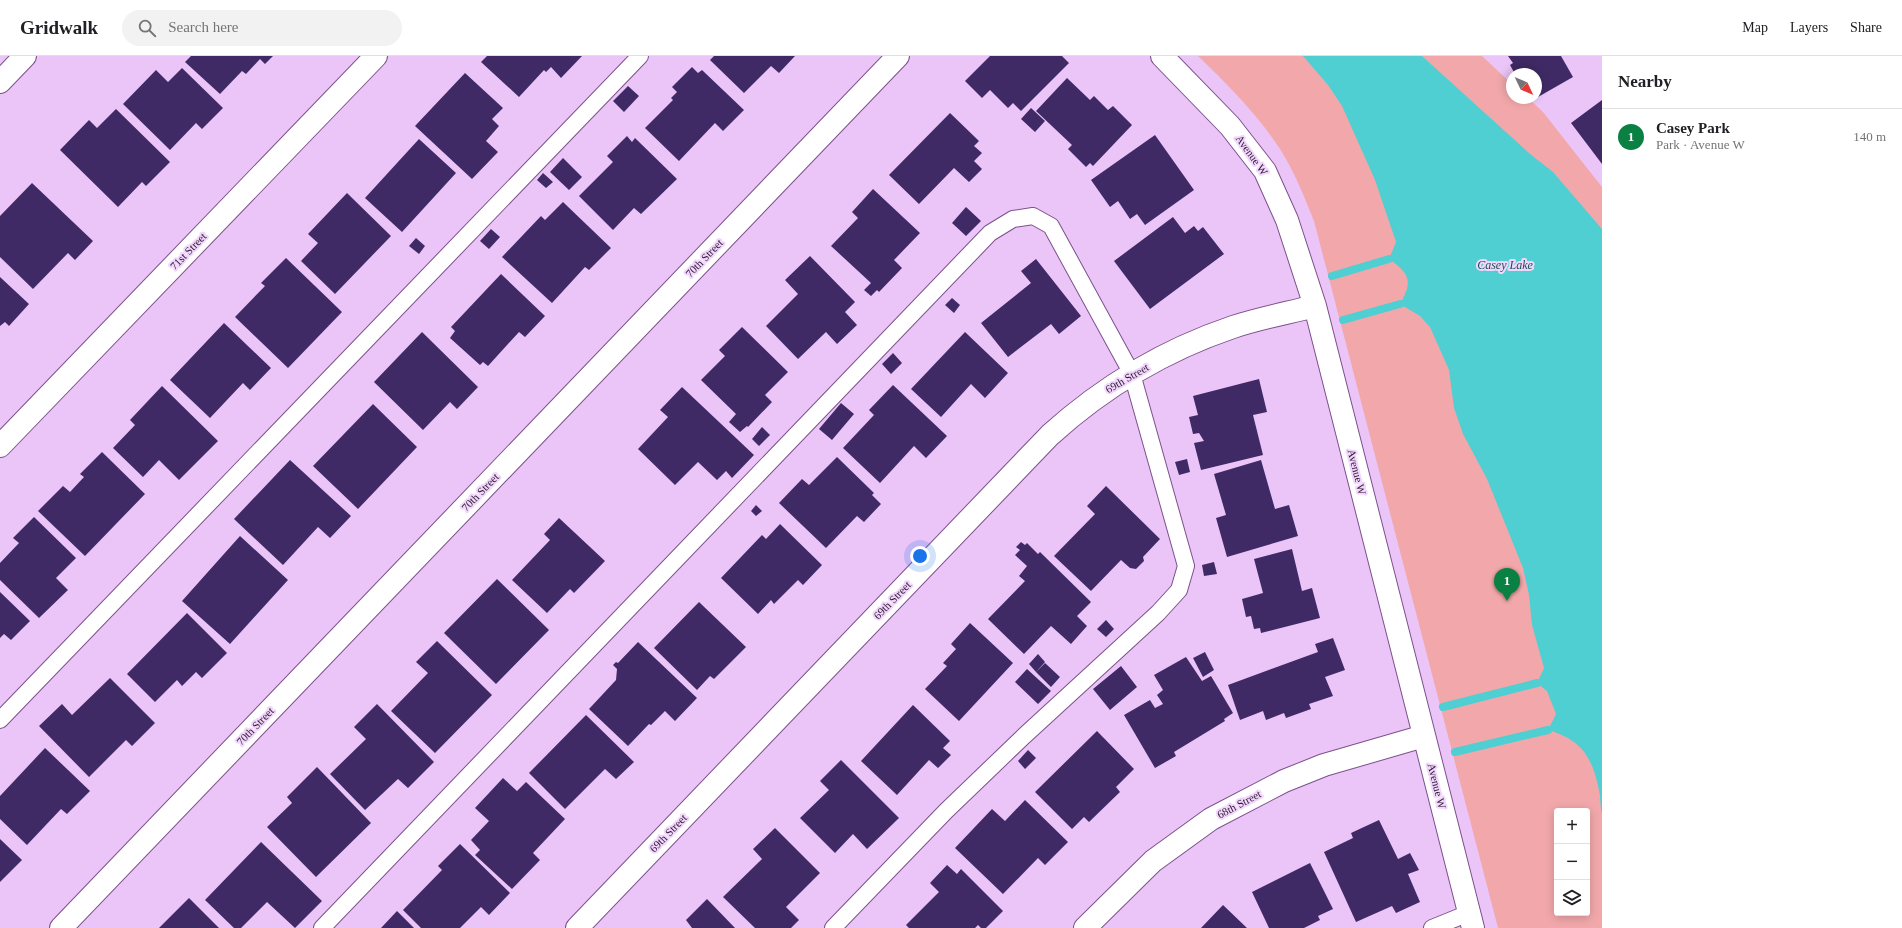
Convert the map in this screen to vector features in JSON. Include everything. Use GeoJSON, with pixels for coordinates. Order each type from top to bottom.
{"type":"FeatureCollection","features":[{"type":"Feature","properties":{"kind":"street"},"geometry":{"type":"LineString","coordinates":[[0,82],[25,56]]}},
{"type":"Feature","properties":{"kind":"street","name":"71st Street"},"geometry":{"type":"LineString","coordinates":[[0,446],[376,56]]}},
{"type":"Feature","properties":{"kind":"street","name":"70th Street"},"geometry":{"type":"LineString","coordinates":[[61,928],[898,56]]}},
{"type":"Feature","properties":{"kind":"street","name":"Avenue W"},"geometry":{"type":"LineString","coordinates":[[1162,56],[1230,126],[1265,171],[1287,220],[1315,306],[1472,920]]}},
{"type":"Feature","properties":{"kind":"street","name":"69th Street"},"geometry":{"type":"LineString","coordinates":[[576,928],[1050,435],[1079,409],[1108,388],[1193,342],[1234,327],[1315,306]]}},
{"type":"Feature","properties":{"kind":"street","name":"68th Street"},"geometry":{"type":"LineString","coordinates":[[1085,928],[1153,861],[1212,819],[1284,781],[1318,767],[1424,736]]}},
{"type":"Feature","properties":{"kind":"lane"},"geometry":{"type":"LineString","coordinates":[[0,720],[640,56]]}},
{"type":"Feature","properties":{"kind":"lane"},"geometry":{"type":"LineString","coordinates":[[322,928],[990,233],[1013,219],[1033,216],[1051,226],[1132,374],[1186,566],[1179,590],[1158,613],[1024,736],[952,806],[834,928]]}},
{"type":"Feature","properties":{"kind":"lane"},"geometry":{"type":"LineString","coordinates":[[1432,928],[1472,920]]}},
{"type":"Feature","properties":{"kind":"shaded area"},"geometry":{"type":"Polygon","coordinates":[[[1198,56],[1482,56],[1506,78],[1506,104],[1534,104],[1543,112],[1602,187],[1602,928],[1498,928],[1314,221],[1303,193],[1280,149],[1262,124],[1231,89],[1198,56]]]}},
{"type":"Feature","properties":{"kind":"water","name":"Casey Lake"},"geometry":{"type":"Polygon","coordinates":[[[1303,56],[1422,56],[1530,154],[1553,172],[1602,229],[1602,815],[1596,778],[1589,759],[1584,751],[1569,739],[1548,730],[1556,714],[1547,691],[1537,683],[1544,668],[1532,625],[1529,595],[1523,568],[1487,479],[1463,434],[1454,408],[1449,370],[1430,327],[1420,316],[1400,304],[1407,289],[1407,278],[1401,269],[1389,259],[1396,242],[1375,180],[1342,106],[1328,85],[1303,56]]]}},
{"type":"Feature","properties":{"kind":"building"},"geometry":{"type":"Polygon","coordinates":[[[191,56],[273,56],[265,64],[260,59],[246,74],[242,71],[220,94],[185,62],[191,56]]]}},
{"type":"Feature","properties":{"kind":"building"},"geometry":{"type":"Polygon","coordinates":[[[487,56],[582,56],[561,78],[551,67],[546,72],[544,70],[519,97],[481,62],[487,56]]]}},
{"type":"Feature","properties":{"kind":"building"},"geometry":{"type":"Polygon","coordinates":[[[714,56],[795,56],[779,73],[771,66],[744,93],[710,60],[714,56]]]}},
{"type":"Feature","properties":{"kind":"building"},"geometry":{"type":"Polygon","coordinates":[[[990,56],[1062,56],[1069,63],[1021,111],[1013,103],[1008,108],[990,90],[982,98],[965,81],[990,56]]]}},
{"type":"Feature","properties":{"kind":"building"},"geometry":{"type":"Polygon","coordinates":[[[1508,56],[1561,56],[1573,77],[1542,95],[1542,68],[1512,68],[1510,65],[1513,63],[1508,56]]]}},
{"type":"Feature","properties":{"kind":"building"},"geometry":{"type":"Polygon","coordinates":[[[692,67],[698,73],[702,70],[744,110],[723,131],[715,123],[679,161],[645,128],[673,100],[671,98],[677,92],[672,87],[692,67]]]}},
{"type":"Feature","properties":{"kind":"building"},"geometry":{"type":"Polygon","coordinates":[[[182,68],[223,108],[202,129],[196,123],[170,150],[123,104],[156,70],[168,82],[182,68]]]}},
{"type":"Feature","properties":{"kind":"building"},"geometry":{"type":"Polygon","coordinates":[[[465,73],[503,108],[492,119],[499,126],[486,141],[498,152],[472,179],[415,126],[465,73]]]}},
{"type":"Feature","properties":{"kind":"building"},"geometry":{"type":"Polygon","coordinates":[[[1067,78],[1090,100],[1094,96],[1108,110],[1113,106],[1132,125],[1093,166],[1090,163],[1086,167],[1068,149],[1072,145],[1036,111],[1067,78]]]}},
{"type":"Feature","properties":{"kind":"building"},"geometry":{"type":"Polygon","coordinates":[[[628,86],[639,96],[624,112],[613,101],[628,86]]]}},
{"type":"Feature","properties":{"kind":"building"},"geometry":{"type":"Polygon","coordinates":[[[1602,100],[1602,164],[1571,123],[1602,100]]]}},
{"type":"Feature","properties":{"kind":"building"},"geometry":{"type":"Polygon","coordinates":[[[1031,108],[1045,121],[1035,132],[1021,119],[1031,108]]]}},
{"type":"Feature","properties":{"kind":"building"},"geometry":{"type":"Polygon","coordinates":[[[116,109],[170,162],[146,186],[142,182],[118,207],[60,150],[89,120],[97,128],[116,109]]]}},
{"type":"Feature","properties":{"kind":"building"},"geometry":{"type":"Polygon","coordinates":[[[950,113],[979,141],[974,146],[982,153],[974,161],[982,169],[969,182],[954,168],[919,204],[889,175],[950,113]]]}},
{"type":"Feature","properties":{"kind":"building"},"geometry":{"type":"Polygon","coordinates":[[[1155,135],[1194,190],[1145,225],[1137,214],[1130,219],[1118,201],[1110,207],[1091,180],[1155,135]]]}},
{"type":"Feature","properties":{"kind":"building"},"geometry":{"type":"Polygon","coordinates":[[[627,136],[632,142],[635,138],[677,179],[641,214],[634,208],[613,230],[579,196],[613,162],[607,156],[627,136]]]}},
{"type":"Feature","properties":{"kind":"building"},"geometry":{"type":"Polygon","coordinates":[[[419,139],[456,173],[402,232],[365,198],[419,139]]]}},
{"type":"Feature","properties":{"kind":"building"},"geometry":{"type":"Polygon","coordinates":[[[563,158],[582,177],[569,190],[550,172],[563,158]]]}},
{"type":"Feature","properties":{"kind":"building"},"geometry":{"type":"Polygon","coordinates":[[[543,173],[553,182],[546,188],[537,180],[543,173]]]}},
{"type":"Feature","properties":{"kind":"building"},"geometry":{"type":"Polygon","coordinates":[[[32,183],[93,241],[75,260],[68,253],[33,289],[0,257],[0,216],[32,183]]]}},
{"type":"Feature","properties":{"kind":"building"},"geometry":{"type":"Polygon","coordinates":[[[873,189],[920,233],[894,260],[902,268],[879,292],[877,290],[871,296],[864,290],[871,283],[831,246],[858,218],[852,212],[873,189]]]}},
{"type":"Feature","properties":{"kind":"building"},"geometry":{"type":"Polygon","coordinates":[[[347,193],[391,236],[335,294],[301,261],[318,243],[308,234],[347,193]]]}},
{"type":"Feature","properties":{"kind":"building"},"geometry":{"type":"Polygon","coordinates":[[[563,202],[611,248],[589,270],[585,267],[552,303],[502,257],[541,216],[545,220],[563,202]]]}},
{"type":"Feature","properties":{"kind":"building"},"geometry":{"type":"Polygon","coordinates":[[[966,207],[981,221],[966,236],[952,223],[966,207]]]}},
{"type":"Feature","properties":{"kind":"building"},"geometry":{"type":"Polygon","coordinates":[[[1173,217],[1185,233],[1194,226],[1198,231],[1203,227],[1224,254],[1150,309],[1114,261],[1173,217]]]}},
{"type":"Feature","properties":{"kind":"building"},"geometry":{"type":"Polygon","coordinates":[[[491,229],[500,237],[489,249],[480,241],[491,229]]]}},
{"type":"Feature","properties":{"kind":"building"},"geometry":{"type":"Polygon","coordinates":[[[416,238],[425,246],[419,254],[409,246],[416,238]]]}},
{"type":"Feature","properties":{"kind":"building"},"geometry":{"type":"Polygon","coordinates":[[[810,256],[855,302],[845,312],[857,325],[837,344],[826,332],[798,359],[766,326],[798,294],[785,280],[810,256]]]}},
{"type":"Feature","properties":{"kind":"building"},"geometry":{"type":"Polygon","coordinates":[[[286,258],[342,312],[288,368],[235,317],[265,286],[261,283],[286,258]]]}},
{"type":"Feature","properties":{"kind":"building"},"geometry":{"type":"Polygon","coordinates":[[[1036,259],[1081,316],[1059,334],[1051,324],[1008,357],[981,323],[1031,283],[1021,271],[1036,259]]]}},
{"type":"Feature","properties":{"kind":"building"},"geometry":{"type":"Polygon","coordinates":[[[501,274],[545,316],[525,337],[519,332],[488,366],[483,362],[480,365],[450,338],[455,331],[451,327],[501,274]]]}},
{"type":"Feature","properties":{"kind":"building"},"geometry":{"type":"Polygon","coordinates":[[[0,277],[29,304],[9,326],[5,322],[0,326],[0,277]]]}},
{"type":"Feature","properties":{"kind":"building"},"geometry":{"type":"Polygon","coordinates":[[[952,298],[960,305],[954,313],[945,305],[952,298]]]}},
{"type":"Feature","properties":{"kind":"building"},"geometry":{"type":"Polygon","coordinates":[[[224,323],[271,368],[250,390],[243,383],[210,418],[170,380],[224,323]]]}},
{"type":"Feature","properties":{"kind":"building"},"geometry":{"type":"Polygon","coordinates":[[[742,327],[788,372],[765,395],[772,402],[748,427],[747,426],[740,432],[729,422],[736,414],[701,380],[725,356],[719,350],[742,327]]]}},
{"type":"Feature","properties":{"kind":"building"},"geometry":{"type":"Polygon","coordinates":[[[422,332],[478,387],[457,409],[450,402],[423,430],[374,382],[422,332]]]}},
{"type":"Feature","properties":{"kind":"building"},"geometry":{"type":"Polygon","coordinates":[[[965,332],[1008,373],[985,398],[971,384],[941,417],[911,389],[965,332]]]}},
{"type":"Feature","properties":{"kind":"building"},"geometry":{"type":"Polygon","coordinates":[[[893,353],[902,363],[891,374],[882,364],[893,353]]]}},
{"type":"Feature","properties":{"kind":"building"},"geometry":{"type":"Polygon","coordinates":[[[1259,379],[1267,412],[1253,415],[1263,455],[1201,470],[1194,443],[1204,441],[1199,433],[1193,434],[1189,417],[1198,415],[1193,396],[1259,379]]]}},
{"type":"Feature","properties":{"kind":"building"},"geometry":{"type":"Polygon","coordinates":[[[893,385],[947,436],[926,458],[914,446],[880,483],[843,448],[874,415],[869,410],[893,385]]]}},
{"type":"Feature","properties":{"kind":"building"},"geometry":{"type":"Polygon","coordinates":[[[162,386],[218,441],[179,480],[159,460],[143,477],[113,448],[135,425],[130,420],[162,386]]]}},
{"type":"Feature","properties":{"kind":"building"},"geometry":{"type":"Polygon","coordinates":[[[682,387],[754,455],[732,478],[726,471],[717,480],[698,462],[675,485],[638,449],[668,417],[660,410],[682,387]]]}},
{"type":"Feature","properties":{"kind":"building"},"geometry":{"type":"Polygon","coordinates":[[[841,403],[854,414],[832,440],[819,429],[841,403]]]}},
{"type":"Feature","properties":{"kind":"building"},"geometry":{"type":"Polygon","coordinates":[[[373,404],[417,447],[358,509],[313,466],[373,404]]]}},
{"type":"Feature","properties":{"kind":"building"},"geometry":{"type":"Polygon","coordinates":[[[762,427],[770,435],[759,446],[752,439],[762,427]]]}},
{"type":"Feature","properties":{"kind":"building"},"geometry":{"type":"Polygon","coordinates":[[[102,452],[145,494],[85,556],[38,511],[63,486],[70,492],[84,477],[80,474],[102,452]]]}},
{"type":"Feature","properties":{"kind":"building"},"geometry":{"type":"Polygon","coordinates":[[[837,457],[874,493],[872,495],[881,504],[864,522],[857,516],[826,548],[779,503],[802,479],[809,485],[837,457]]]}},
{"type":"Feature","properties":{"kind":"building"},"geometry":{"type":"Polygon","coordinates":[[[1187,459],[1190,472],[1179,475],[1175,462],[1187,459]]]}},
{"type":"Feature","properties":{"kind":"building"},"geometry":{"type":"Polygon","coordinates":[[[290,460],[351,516],[330,538],[318,527],[283,565],[234,519],[290,460]]]}},
{"type":"Feature","properties":{"kind":"building"},"geometry":{"type":"Polygon","coordinates":[[[1261,460],[1275,509],[1289,505],[1298,536],[1227,557],[1216,518],[1226,515],[1214,474],[1261,460]]]}},
{"type":"Feature","properties":{"kind":"building"},"geometry":{"type":"Polygon","coordinates":[[[1106,486],[1160,539],[1143,557],[1144,561],[1136,569],[1130,568],[1121,560],[1091,591],[1054,556],[1095,514],[1087,506],[1106,486]]]}},
{"type":"Feature","properties":{"kind":"building"},"geometry":{"type":"Polygon","coordinates":[[[756,505],[762,511],[756,516],[751,511],[756,505]]]}},
{"type":"Feature","properties":{"kind":"building"},"geometry":{"type":"Polygon","coordinates":[[[34,517],[76,558],[56,578],[68,590],[39,618],[0,580],[0,563],[19,543],[13,538],[34,517]]]}},
{"type":"Feature","properties":{"kind":"building"},"geometry":{"type":"Polygon","coordinates":[[[559,518],[605,561],[574,593],[570,589],[547,613],[512,580],[550,540],[544,534],[559,518]]]}},
{"type":"Feature","properties":{"kind":"building"},"geometry":{"type":"Polygon","coordinates":[[[780,524],[822,565],[803,585],[798,580],[774,604],[771,600],[758,614],[721,578],[762,535],[766,539],[780,524]]]}},
{"type":"Feature","properties":{"kind":"building"},"geometry":{"type":"Polygon","coordinates":[[[240,536],[288,580],[230,644],[182,601],[240,536]]]}},
{"type":"Feature","properties":{"kind":"building"},"geometry":{"type":"Polygon","coordinates":[[[1021,542],[1025,545],[1027,543],[1038,554],[1040,552],[1091,602],[1077,616],[1087,626],[1071,644],[1051,626],[1024,654],[988,619],[1025,581],[1019,576],[1027,566],[1015,555],[1020,550],[1016,547],[1021,542]]]}},
{"type":"Feature","properties":{"kind":"building"},"geometry":{"type":"Polygon","coordinates":[[[1292,549],[1302,591],[1312,588],[1320,618],[1261,633],[1260,628],[1254,629],[1251,616],[1246,617],[1242,599],[1263,593],[1254,559],[1292,549]]]}},
{"type":"Feature","properties":{"kind":"building"},"geometry":{"type":"Polygon","coordinates":[[[1214,562],[1217,574],[1204,576],[1202,565],[1214,562]]]}},
{"type":"Feature","properties":{"kind":"building"},"geometry":{"type":"Polygon","coordinates":[[[497,579],[549,630],[496,684],[444,633],[497,579]]]}},
{"type":"Feature","properties":{"kind":"building"},"geometry":{"type":"Polygon","coordinates":[[[0,592],[30,621],[11,640],[4,634],[0,638],[0,592]]]}},
{"type":"Feature","properties":{"kind":"building"},"geometry":{"type":"Polygon","coordinates":[[[699,602],[746,647],[714,679],[710,676],[697,690],[654,648],[699,602]]]}},
{"type":"Feature","properties":{"kind":"building"},"geometry":{"type":"Polygon","coordinates":[[[187,613],[227,653],[202,678],[196,672],[182,686],[177,680],[155,702],[127,674],[187,613]]]}},
{"type":"Feature","properties":{"kind":"building"},"geometry":{"type":"Polygon","coordinates":[[[1106,620],[1114,629],[1106,637],[1097,629],[1106,620]]]}},
{"type":"Feature","properties":{"kind":"building"},"geometry":{"type":"Polygon","coordinates":[[[970,623],[1013,663],[959,721],[925,689],[947,666],[943,663],[956,649],[951,644],[970,623]]]}},
{"type":"Feature","properties":{"kind":"building"},"geometry":{"type":"Polygon","coordinates":[[[1333,638],[1345,670],[1325,677],[1333,696],[1309,704],[1311,709],[1286,718],[1284,713],[1266,720],[1263,711],[1240,720],[1228,685],[1318,652],[1315,644],[1333,638]]]}},
{"type":"Feature","properties":{"kind":"building"},"geometry":{"type":"Polygon","coordinates":[[[437,641],[492,695],[435,753],[391,711],[428,673],[416,662],[437,641]]]}},
{"type":"Feature","properties":{"kind":"building"},"geometry":{"type":"Polygon","coordinates":[[[638,642],[697,698],[675,721],[665,711],[651,725],[649,724],[628,746],[589,709],[616,680],[617,669],[613,665],[616,662],[618,663],[638,642]]]}},
{"type":"Feature","properties":{"kind":"building"},"geometry":{"type":"Polygon","coordinates":[[[1205,652],[1214,670],[1203,677],[1193,658],[1205,652]]]}},
{"type":"Feature","properties":{"kind":"building"},"geometry":{"type":"Polygon","coordinates":[[[1038,654],[1045,662],[1036,672],[1029,664],[1038,654]]]}},
{"type":"Feature","properties":{"kind":"building"},"geometry":{"type":"Polygon","coordinates":[[[1186,657],[1202,681],[1211,676],[1233,713],[1224,719],[1225,721],[1174,752],[1176,756],[1155,768],[1124,715],[1150,700],[1155,708],[1163,704],[1157,695],[1163,690],[1154,675],[1186,657]]]}},
{"type":"Feature","properties":{"kind":"building"},"geometry":{"type":"Polygon","coordinates":[[[1045,663],[1060,677],[1051,687],[1036,672],[1045,663]]]}},
{"type":"Feature","properties":{"kind":"building"},"geometry":{"type":"Polygon","coordinates":[[[1121,666],[1137,687],[1110,710],[1093,689],[1121,666]]]}},
{"type":"Feature","properties":{"kind":"building"},"geometry":{"type":"Polygon","coordinates":[[[1027,669],[1051,691],[1038,704],[1015,682],[1027,669]]]}},
{"type":"Feature","properties":{"kind":"building"},"geometry":{"type":"Polygon","coordinates":[[[110,678],[155,723],[132,746],[126,740],[89,777],[39,726],[62,704],[72,715],[110,678]]]}},
{"type":"Feature","properties":{"kind":"building"},"geometry":{"type":"Polygon","coordinates":[[[377,704],[434,762],[408,788],[398,779],[365,810],[330,774],[366,739],[354,727],[377,704]]]}},
{"type":"Feature","properties":{"kind":"building"},"geometry":{"type":"Polygon","coordinates":[[[913,705],[950,741],[943,748],[951,755],[938,768],[929,760],[897,795],[861,761],[913,705]]]}},
{"type":"Feature","properties":{"kind":"building"},"geometry":{"type":"Polygon","coordinates":[[[586,715],[634,762],[616,779],[605,769],[565,809],[529,773],[586,715]]]}},
{"type":"Feature","properties":{"kind":"building"},"geometry":{"type":"Polygon","coordinates":[[[1097,731],[1134,769],[1116,787],[1120,792],[1089,822],[1084,817],[1072,829],[1035,792],[1097,731]]]}},
{"type":"Feature","properties":{"kind":"building"},"geometry":{"type":"Polygon","coordinates":[[[45,748],[90,791],[67,814],[61,809],[27,845],[0,819],[0,796],[45,748]]]}},
{"type":"Feature","properties":{"kind":"building"},"geometry":{"type":"Polygon","coordinates":[[[1028,750],[1036,758],[1025,769],[1018,761],[1028,750]]]}},
{"type":"Feature","properties":{"kind":"building"},"geometry":{"type":"Polygon","coordinates":[[[841,760],[899,818],[867,849],[853,834],[835,853],[800,818],[829,790],[820,781],[841,760]]]}},
{"type":"Feature","properties":{"kind":"building"},"geometry":{"type":"Polygon","coordinates":[[[317,767],[371,823],[316,877],[267,827],[292,803],[287,797],[317,767]]]}},
{"type":"Feature","properties":{"kind":"building"},"geometry":{"type":"Polygon","coordinates":[[[503,778],[517,791],[526,782],[565,819],[533,853],[540,860],[512,889],[475,855],[480,850],[471,840],[489,821],[475,808],[503,778]]]}},
{"type":"Feature","properties":{"kind":"building"},"geometry":{"type":"Polygon","coordinates":[[[1025,800],[1068,842],[1045,865],[1038,858],[1003,894],[955,848],[992,809],[1005,821],[1025,800]]]}},
{"type":"Feature","properties":{"kind":"building"},"geometry":{"type":"Polygon","coordinates":[[[1379,820],[1398,859],[1410,853],[1419,870],[1408,874],[1420,902],[1396,913],[1392,906],[1356,922],[1324,852],[1353,838],[1351,833],[1379,820]]]}},
{"type":"Feature","properties":{"kind":"building"},"geometry":{"type":"Polygon","coordinates":[[[775,828],[820,873],[786,907],[799,920],[791,928],[755,928],[723,897],[762,859],[753,849],[775,828]]]}},
{"type":"Feature","properties":{"kind":"building"},"geometry":{"type":"Polygon","coordinates":[[[0,839],[22,860],[0,882],[0,839]]]}},
{"type":"Feature","properties":{"kind":"building"},"geometry":{"type":"Polygon","coordinates":[[[261,842],[322,901],[295,928],[267,902],[241,928],[234,928],[205,900],[261,842]]]}},
{"type":"Feature","properties":{"kind":"building"},"geometry":{"type":"Polygon","coordinates":[[[460,844],[510,893],[489,915],[481,907],[460,928],[421,928],[403,910],[442,870],[438,866],[460,844]]]}},
{"type":"Feature","properties":{"kind":"building"},"geometry":{"type":"Polygon","coordinates":[[[1310,863],[1333,909],[1318,916],[1320,920],[1304,928],[1269,928],[1252,892],[1310,863]]]}},
{"type":"Feature","properties":{"kind":"building"},"geometry":{"type":"Polygon","coordinates":[[[947,865],[957,874],[961,869],[1003,911],[986,928],[981,928],[978,925],[975,928],[909,928],[906,925],[939,892],[930,883],[947,865]]]}},
{"type":"Feature","properties":{"kind":"building"},"geometry":{"type":"Polygon","coordinates":[[[189,898],[219,928],[159,928],[189,898]]]}},
{"type":"Feature","properties":{"kind":"building"},"geometry":{"type":"Polygon","coordinates":[[[707,899],[735,928],[692,928],[686,920],[707,899]]]}},
{"type":"Feature","properties":{"kind":"building"},"geometry":{"type":"Polygon","coordinates":[[[1223,905],[1247,928],[1201,928],[1223,905]]]}},
{"type":"Feature","properties":{"kind":"building"},"geometry":{"type":"Polygon","coordinates":[[[397,911],[414,928],[381,928],[397,911]]]}},
{"type":"Feature","properties":{"kind":"waterway"},"geometry":{"type":"LineString","coordinates":[[1332,276],[1389,259]]}},
{"type":"Feature","properties":{"kind":"waterway"},"geometry":{"type":"LineString","coordinates":[[1343,320],[1400,304]]}},
{"type":"Feature","properties":{"kind":"waterway"},"geometry":{"type":"LineString","coordinates":[[1443,707],[1537,683]]}},
{"type":"Feature","properties":{"kind":"waterway"},"geometry":{"type":"LineString","coordinates":[[1455,752],[1548,730]]}},
{"type":"Feature","properties":{"kind":"place","name":"Casey Park"},"geometry":{"type":"Point","coordinates":[1507,601]}}]}
